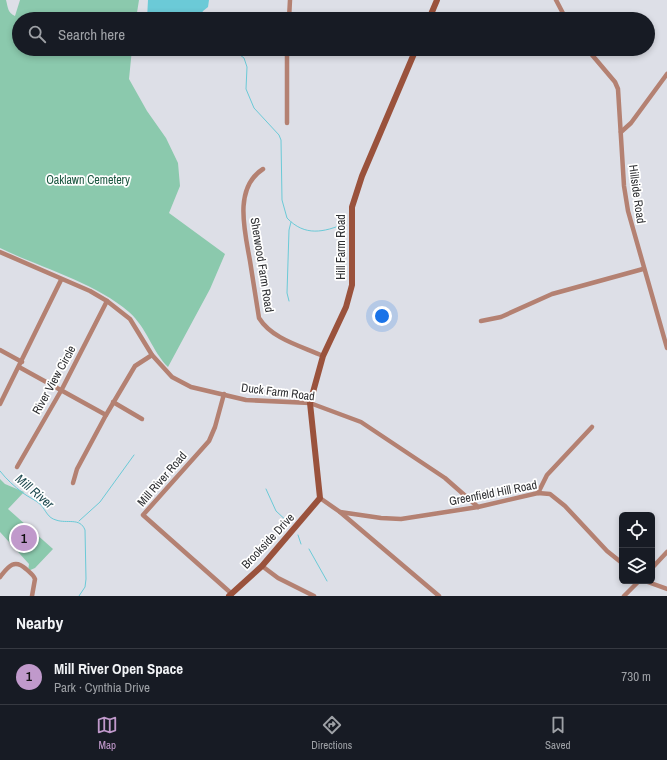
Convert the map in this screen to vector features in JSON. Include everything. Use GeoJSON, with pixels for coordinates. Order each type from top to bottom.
{"type":"FeatureCollection","features":[{"type":"Feature","properties":{"kind":"main road"},"geometry":{"type":"LineString","coordinates":[[432,12],[437,0]]}},
{"type":"Feature","properties":{"kind":"main road","name":"Hill Farm Road"},"geometry":{"type":"LineString","coordinates":[[320,498],[310,403],[323,356],[346,307],[352,285],[352,207],[362,176],[413,56]]}},
{"type":"Feature","properties":{"kind":"main road","name":"Brookside Drive"},"geometry":{"type":"LineString","coordinates":[[230,595],[262,566],[320,498]]}},
{"type":"Feature","properties":{"kind":"street"},"geometry":{"type":"LineString","coordinates":[[289,12],[290,0]]}},
{"type":"Feature","properties":{"kind":"street"},"geometry":{"type":"LineString","coordinates":[[556,0],[562,12]]}},
{"type":"Feature","properties":{"kind":"street"},"geometry":{"type":"LineString","coordinates":[[287,56],[287,123]]}},
{"type":"Feature","properties":{"kind":"street","name":"Hillside Road"},"geometry":{"type":"LineString","coordinates":[[593,56],[615,82],[618,89],[628,211],[643,269],[667,348]]}},
{"type":"Feature","properties":{"kind":"street"},"geometry":{"type":"LineString","coordinates":[[621,132],[631,123],[667,74]]}},
{"type":"Feature","properties":{"kind":"street","name":"Sherwood Farm Road"},"geometry":{"type":"LineString","coordinates":[[263,169],[257,173],[247,189],[243,217],[259,318],[265,328],[274,334],[323,356]]}},
{"type":"Feature","properties":{"kind":"street","name":"Duck Farm Road"},"geometry":{"type":"LineString","coordinates":[[0,252],[61,280],[90,291],[107,301],[130,319],[152,354],[172,377],[191,386],[246,400],[310,403],[360,422],[445,478],[478,507]]}},
{"type":"Feature","properties":{"kind":"street"},"geometry":{"type":"LineString","coordinates":[[481,321],[501,317],[552,294],[643,269]]}},
{"type":"Feature","properties":{"kind":"street"},"geometry":{"type":"LineString","coordinates":[[0,404],[22,362],[61,280]]}},
{"type":"Feature","properties":{"kind":"street","name":"River View Circle"},"geometry":{"type":"LineString","coordinates":[[17,467],[62,389],[107,301]]}},
{"type":"Feature","properties":{"kind":"street"},"geometry":{"type":"LineString","coordinates":[[0,350],[22,362]]}},
{"type":"Feature","properties":{"kind":"street"},"geometry":{"type":"LineString","coordinates":[[73,483],[77,469],[113,402],[135,366],[152,354]]}},
{"type":"Feature","properties":{"kind":"street"},"geometry":{"type":"LineString","coordinates":[[19,367],[62,389],[106,415]]}},
{"type":"Feature","properties":{"kind":"street","name":"Mill River Road"},"geometry":{"type":"LineString","coordinates":[[224,394],[215,427],[209,441],[144,516],[230,595]]}},
{"type":"Feature","properties":{"kind":"street"},"geometry":{"type":"LineString","coordinates":[[113,402],[142,419]]}},
{"type":"Feature","properties":{"kind":"street"},"geometry":{"type":"LineString","coordinates":[[538,493],[547,475],[592,427]]}},
{"type":"Feature","properties":{"kind":"street","name":"Greenfield Hill Road"},"geometry":{"type":"LineString","coordinates":[[340,512],[401,519],[478,507],[538,493],[550,494],[558,500],[607,551],[619,561]]}},
{"type":"Feature","properties":{"kind":"street"},"geometry":{"type":"LineString","coordinates":[[320,498],[340,512],[439,596]]}},
{"type":"Feature","properties":{"kind":"street"},"geometry":{"type":"LineString","coordinates":[[655,565],[667,552]]}},
{"type":"Feature","properties":{"kind":"street"},"geometry":{"type":"LineString","coordinates":[[0,577],[10,566],[15,563],[21,565],[34,576],[32,596]]}},
{"type":"Feature","properties":{"kind":"street"},"geometry":{"type":"LineString","coordinates":[[262,566],[278,578],[314,596]]}},
{"type":"Feature","properties":{"kind":"street"},"geometry":{"type":"LineString","coordinates":[[624,596],[636,584]]}},
{"type":"Feature","properties":{"kind":"street"},"geometry":{"type":"LineString","coordinates":[[653,584],[667,589]]}},
{"type":"Feature","properties":{"kind":"green space","name":"Oaklawn Cemetery"},"geometry":{"type":"Polygon","coordinates":[[[0,0],[6,0],[8,8],[12,14],[12,56],[131,56],[129,79],[147,111],[166,138],[178,163],[180,186],[169,213],[225,254],[210,289],[168,367],[162,361],[135,318],[115,301],[67,276],[0,248],[0,0]]]}},
{"type":"Feature","properties":{"kind":"green space","name":"Oaklawn Cemetery"},"geometry":{"type":"Polygon","coordinates":[[[20,0],[139,0],[137,12],[16,12],[20,0]]]}},
{"type":"Feature","properties":{"kind":"green space"},"geometry":{"type":"Polygon","coordinates":[[[0,479],[5,484],[24,492],[8,509],[53,549],[35,568],[28,571],[29,564],[0,532],[0,479]]]}},
{"type":"Feature","properties":{"kind":"water"},"geometry":{"type":"Polygon","coordinates":[[[148,0],[209,0],[208,7],[202,12],[147,12],[148,0]]]}},
{"type":"Feature","properties":{"kind":"waterway"},"geometry":{"type":"LineString","coordinates":[[241,56],[244,58],[247,67],[246,89],[254,108],[279,135],[281,140],[282,200],[287,218],[301,228],[315,231],[322,231],[344,224]]}},
{"type":"Feature","properties":{"kind":"waterway"},"geometry":{"type":"LineString","coordinates":[[289,301],[287,293],[289,230],[291,222]]}},
{"type":"Feature","properties":{"kind":"waterway"},"geometry":{"type":"LineString","coordinates":[[79,521],[100,502],[134,455]]}},
{"type":"Feature","properties":{"kind":"waterway","name":"Mill River"},"geometry":{"type":"LineString","coordinates":[[0,471],[17,488],[41,505],[51,518],[60,521],[77,522],[83,526],[85,530],[86,579],[85,587],[79,596]]}},
{"type":"Feature","properties":{"kind":"waterway"},"geometry":{"type":"LineString","coordinates":[[266,489],[276,511],[289,523]]}},
{"type":"Feature","properties":{"kind":"waterway"},"geometry":{"type":"LineString","coordinates":[[298,535],[301,544]]}},
{"type":"Feature","properties":{"kind":"waterway"},"geometry":{"type":"LineString","coordinates":[[309,549],[327,581]]}},
{"type":"Feature","properties":{"kind":"place","name":"Mill River Open Space"},"geometry":{"type":"Point","coordinates":[24,538]}}]}
